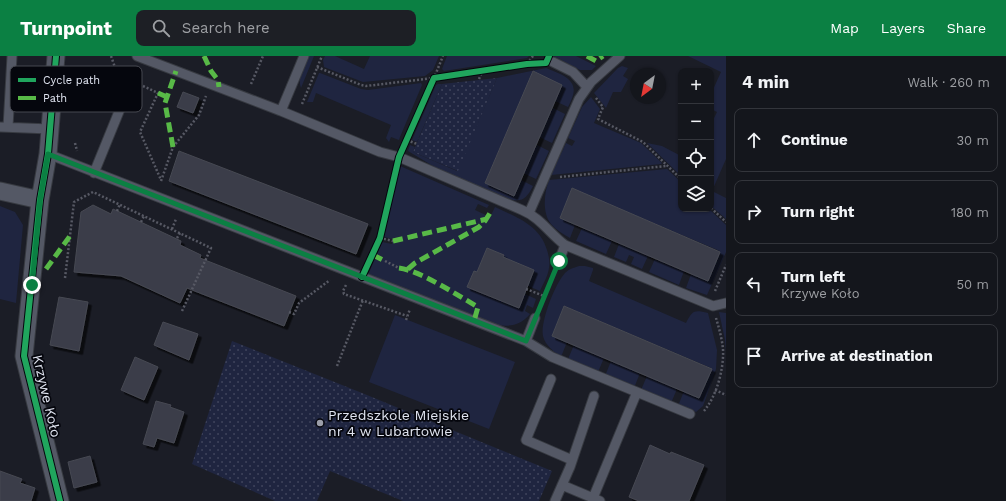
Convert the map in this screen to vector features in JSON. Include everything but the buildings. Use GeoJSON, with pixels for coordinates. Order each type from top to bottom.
{"type":"FeatureCollection","features":[{"type":"Feature","properties":{"kind":"street","name":"Krzywe Koło"},"geometry":{"type":"LineString","coordinates":[[55,66],[56,56]]}},
{"type":"Feature","properties":{"kind":"street","name":"Krzywe Koło"},"geometry":{"type":"LineString","coordinates":[[51,112],[48,154],[40,200],[24,356],[60,501]]}},
{"type":"Feature","properties":{"kind":"street"},"geometry":{"type":"LineString","coordinates":[[0,191],[40,200]]}},
{"type":"Feature","properties":{"kind":"lane"},"geometry":{"type":"LineString","coordinates":[[11,66],[12,56]]}},
{"type":"Feature","properties":{"kind":"lane"},"geometry":{"type":"LineString","coordinates":[[137,56],[281,111],[380,152],[399,158],[529,213],[540,221],[564,246],[711,305],[726,303]]}},
{"type":"Feature","properties":{"kind":"lane"},"geometry":{"type":"LineString","coordinates":[[281,111],[304,56]]}},
{"type":"Feature","properties":{"kind":"lane"},"geometry":{"type":"LineString","coordinates":[[529,213],[573,110],[587,87],[620,56]]}},
{"type":"Feature","properties":{"kind":"lane"},"geometry":{"type":"LineString","coordinates":[[553,62],[573,72],[587,87]]}},
{"type":"Feature","properties":{"kind":"lane"},"geometry":{"type":"LineString","coordinates":[[10,74],[4,127],[50,129]]}},
{"type":"Feature","properties":{"kind":"lane"},"geometry":{"type":"LineString","coordinates":[[94,173],[119,112]]}},
{"type":"Feature","properties":{"kind":"lane"},"geometry":{"type":"LineString","coordinates":[[48,154],[526,341],[552,357],[690,414]]}},
{"type":"Feature","properties":{"kind":"lane"},"geometry":{"type":"LineString","coordinates":[[559,261],[564,246]]}},
{"type":"Feature","properties":{"kind":"lane"},"geometry":{"type":"LineString","coordinates":[[526,341],[536,318]]}},
{"type":"Feature","properties":{"kind":"lane"},"geometry":{"type":"LineString","coordinates":[[550,379],[526,440],[572,460]]}},
{"type":"Feature","properties":{"kind":"lane"},"geometry":{"type":"LineString","coordinates":[[562,485],[596,499],[637,392]]}},
{"type":"Feature","properties":{"kind":"lane"},"geometry":{"type":"LineString","coordinates":[[555,501],[572,460],[594,396]]}},
{"type":"Feature","properties":{"kind":"path"},"geometry":{"type":"LineString","coordinates":[[111,56],[114,66]]}},
{"type":"Feature","properties":{"kind":"path"},"geometry":{"type":"LineString","coordinates":[[246,98],[263,56]]}},
{"type":"Feature","properties":{"kind":"path"},"geometry":{"type":"LineString","coordinates":[[297,118],[322,56]]}},
{"type":"Feature","properties":{"kind":"path"},"geometry":{"type":"LineString","coordinates":[[317,67],[366,86],[434,78],[444,56]]}},
{"type":"Feature","properties":{"kind":"path"},"geometry":{"type":"LineString","coordinates":[[533,56],[527,64],[534,65]]}},
{"type":"Feature","properties":{"kind":"path"},"geometry":{"type":"LineString","coordinates":[[479,80],[482,72]]}},
{"type":"Feature","properties":{"kind":"path"},"geometry":{"type":"LineString","coordinates":[[155,196],[173,147],[198,115],[211,84]]}},
{"type":"Feature","properties":{"kind":"path"},"geometry":{"type":"LineString","coordinates":[[587,87],[603,107],[598,119],[643,142],[678,176]]}},
{"type":"Feature","properties":{"kind":"path"},"geometry":{"type":"LineString","coordinates":[[158,93],[140,132],[161,180]]}},
{"type":"Feature","properties":{"kind":"path"},"geometry":{"type":"LineString","coordinates":[[407,140],[417,144]]}},
{"type":"Feature","properties":{"kind":"path"},"geometry":{"type":"LineString","coordinates":[[544,178],[667,166]]}},
{"type":"Feature","properties":{"kind":"path"},"geometry":{"type":"LineString","coordinates":[[64,278],[74,202],[93,192],[211,248],[182,311]]}},
{"type":"Feature","properties":{"kind":"path"},"geometry":{"type":"LineString","coordinates":[[117,211],[120,204]]}},
{"type":"Feature","properties":{"kind":"path"},"geometry":{"type":"LineString","coordinates":[[714,211],[726,222]]}},
{"type":"Feature","properties":{"kind":"path"},"geometry":{"type":"LineString","coordinates":[[142,222],[144,216]]}},
{"type":"Feature","properties":{"kind":"path"},"geometry":{"type":"LineString","coordinates":[[177,238],[180,233]]}},
{"type":"Feature","properties":{"kind":"path"},"geometry":{"type":"LineString","coordinates":[[380,238],[393,240]]}},
{"type":"Feature","properties":{"kind":"path"},"geometry":{"type":"LineString","coordinates":[[385,261],[399,268]]}},
{"type":"Feature","properties":{"kind":"path"},"geometry":{"type":"LineString","coordinates":[[536,318],[559,261]]}},
{"type":"Feature","properties":{"kind":"path"},"geometry":{"type":"LineString","coordinates":[[690,414],[699,413],[708,405],[722,369],[723,349],[711,305],[726,265]]}},
{"type":"Feature","properties":{"kind":"path"},"geometry":{"type":"LineString","coordinates":[[289,312],[294,314],[299,303],[332,279],[337,268]]}},
{"type":"Feature","properties":{"kind":"path"},"geometry":{"type":"LineString","coordinates":[[351,273],[343,292],[408,315],[406,320]]}},
{"type":"Feature","properties":{"kind":"path"},"geometry":{"type":"LineString","coordinates":[[526,289],[544,296]]}},
{"type":"Feature","properties":{"kind":"path"},"geometry":{"type":"LineString","coordinates":[[337,366],[363,300]]}},
{"type":"Feature","properties":{"kind":"path"},"geometry":{"type":"LineString","coordinates":[[715,390],[726,395]]}},
{"type":"Feature","properties":{"kind":"shaded area"},"geometry":{"type":"Polygon","coordinates":[[[308,56],[314,56],[301,88],[300,76],[308,56]]]}},
{"type":"Feature","properties":{"kind":"shaded area"},"geometry":{"type":"Polygon","coordinates":[[[325,56],[335,56],[364,69],[370,56],[439,56],[433,70],[425,76],[363,82],[324,67],[323,60],[325,56]]]}},
{"type":"Feature","properties":{"kind":"shaded area"},"geometry":{"type":"Polygon","coordinates":[[[447,56],[529,56],[527,58],[444,71],[442,69],[447,56]]]}},
{"type":"Feature","properties":{"kind":"shaded area"},"geometry":{"type":"Polygon","coordinates":[[[554,56],[576,56],[596,66],[592,70],[580,70],[554,56]]]}},
{"type":"Feature","properties":{"kind":"shaded area"},"geometry":{"type":"Polygon","coordinates":[[[688,56],[726,56],[726,159],[714,186],[714,118],[717,112],[714,110],[714,87],[721,72],[688,56]]]}},
{"type":"Feature","properties":{"kind":"shaded area"},"geometry":{"type":"Polygon","coordinates":[[[622,66],[628,68],[623,76],[628,79],[621,92],[613,92],[606,108],[594,93],[618,68],[622,66]]]}},
{"type":"Feature","properties":{"kind":"shaded area"},"geometry":{"type":"Polygon","coordinates":[[[546,68],[561,74],[570,80],[574,89],[572,100],[568,107],[555,101],[562,85],[533,72],[485,183],[514,196],[521,180],[533,186],[529,194],[521,200],[509,199],[438,169],[408,151],[410,145],[415,147],[413,152],[457,171],[497,78],[546,68]]]}},
{"type":"Feature","properties":{"kind":"shaded area"},"geometry":{"type":"Polygon","coordinates":[[[319,73],[361,89],[368,90],[421,83],[422,85],[399,140],[391,137],[389,142],[386,138],[391,125],[316,93],[313,102],[307,102],[319,73]]]}},
{"type":"Feature","properties":{"kind":"shaded area"},"geometry":{"type":"Polygon","coordinates":[[[497,78],[458,171],[413,152],[442,84],[497,78]]]}},
{"type":"Feature","properties":{"kind":"shaded area"},"geometry":{"type":"Polygon","coordinates":[[[442,84],[417,142],[412,140],[436,85],[442,84]]]}},
{"type":"Feature","properties":{"kind":"shaded area"},"geometry":{"type":"Polygon","coordinates":[[[591,97],[600,109],[594,123],[641,143],[662,163],[551,175],[566,143],[572,146],[575,141],[568,138],[582,107],[591,97]]]}},
{"type":"Feature","properties":{"kind":"shaded area"},"geometry":{"type":"Polygon","coordinates":[[[553,108],[565,114],[552,143],[539,137],[553,108]]]}},
{"type":"Feature","properties":{"kind":"shaded area"},"geometry":{"type":"Polygon","coordinates":[[[647,143],[662,146],[678,154],[678,173],[647,143]]]}},
{"type":"Feature","properties":{"kind":"shaded area"},"geometry":{"type":"Polygon","coordinates":[[[537,145],[549,151],[536,179],[523,173],[537,145]]]}},
{"type":"Feature","properties":{"kind":"shaded area"},"geometry":{"type":"Polygon","coordinates":[[[400,166],[489,205],[487,208],[478,204],[475,210],[490,217],[495,207],[519,218],[539,234],[544,241],[548,252],[549,268],[547,277],[540,291],[528,286],[525,294],[536,299],[533,308],[527,305],[525,311],[530,314],[527,318],[519,323],[507,326],[497,325],[368,275],[382,242],[392,244],[393,239],[384,237],[400,166]]]}},
{"type":"Feature","properties":{"kind":"shaded area"},"geometry":{"type":"Polygon","coordinates":[[[667,169],[678,179],[678,212],[712,212],[726,225],[726,252],[707,295],[686,288],[691,274],[708,281],[720,251],[572,189],[560,218],[575,225],[570,238],[551,224],[546,214],[545,197],[549,180],[667,169]]]}},
{"type":"Feature","properties":{"kind":"shaded area"},"geometry":{"type":"Polygon","coordinates":[[[714,192],[726,198],[726,219],[714,209],[714,192]]]}},
{"type":"Feature","properties":{"kind":"shaded area"},"geometry":{"type":"Polygon","coordinates":[[[0,206],[15,212],[23,225],[16,303],[0,299],[0,206]]]}},
{"type":"Feature","properties":{"kind":"shaded area"},"geometry":{"type":"Polygon","coordinates":[[[582,228],[612,241],[606,254],[576,241],[582,228]]]}},
{"type":"Feature","properties":{"kind":"shaded area"},"geometry":{"type":"Polygon","coordinates":[[[619,244],[648,256],[642,269],[631,264],[634,257],[629,255],[626,262],[614,257],[619,244]]]}},
{"type":"Feature","properties":{"kind":"shaded area"},"geometry":{"type":"Polygon","coordinates":[[[655,259],[684,271],[679,285],[649,272],[655,259]]]}},
{"type":"Feature","properties":{"kind":"shaded area"},"geometry":{"type":"Polygon","coordinates":[[[579,266],[593,268],[589,281],[686,323],[694,312],[700,311],[708,313],[717,350],[716,369],[703,406],[696,412],[678,406],[684,391],[699,398],[711,368],[564,306],[552,336],[567,342],[561,357],[548,345],[543,336],[543,330],[549,303],[565,273],[579,266]]]}},
{"type":"Feature","properties":{"kind":"shaded area"},"geometry":{"type":"Polygon","coordinates":[[[719,312],[726,313],[726,350],[725,340],[719,312]]]}},
{"type":"Feature","properties":{"kind":"shaded area"},"geometry":{"type":"Polygon","coordinates":[[[395,315],[515,362],[489,429],[369,382],[395,315]]]}},
{"type":"Feature","properties":{"kind":"shaded area","name":"Przedszkole Miejskie nr 4 w Lubartowie"},"geometry":{"type":"Polygon","coordinates":[[[232,341],[552,471],[539,501],[403,501],[330,471],[317,501],[275,501],[192,464],[232,341]]]}},
{"type":"Feature","properties":{"kind":"shaded area"},"geometry":{"type":"Polygon","coordinates":[[[574,345],[604,358],[598,372],[568,359],[574,345]]]}},
{"type":"Feature","properties":{"kind":"shaded area"},"geometry":{"type":"Polygon","coordinates":[[[611,361],[640,373],[634,388],[605,376],[611,361]]]}},
{"type":"Feature","properties":{"kind":"shaded area"},"geometry":{"type":"Polygon","coordinates":[[[647,376],[677,389],[671,403],[641,390],[647,376]]]}},
{"type":"Feature","properties":{"kind":"marked path"},"geometry":{"type":"LineString","coordinates":[[204,56],[211,71],[218,80],[219,87]]}},
{"type":"Feature","properties":{"kind":"marked path"},"geometry":{"type":"LineString","coordinates":[[587,56],[596,61],[603,56]]}},
{"type":"Feature","properties":{"kind":"marked path"},"geometry":{"type":"LineString","coordinates":[[173,147],[165,103],[176,71]]}},
{"type":"Feature","properties":{"kind":"marked path"},"geometry":{"type":"LineString","coordinates":[[158,93],[167,97]]}},
{"type":"Feature","properties":{"kind":"marked path"},"geometry":{"type":"LineString","coordinates":[[408,269],[415,263],[479,227],[490,213]]}},
{"type":"Feature","properties":{"kind":"marked path"},"geometry":{"type":"LineString","coordinates":[[393,241],[487,219]]}},
{"type":"Feature","properties":{"kind":"marked path"},"geometry":{"type":"LineString","coordinates":[[46,269],[70,236]]}},
{"type":"Feature","properties":{"kind":"marked path"},"geometry":{"type":"LineString","coordinates":[[373,255],[385,261]]}},
{"type":"Feature","properties":{"kind":"marked path"},"geometry":{"type":"LineString","coordinates":[[399,268],[428,278],[478,307],[474,321]]}},
{"type":"Feature","properties":{"kind":"cycle path"},"geometry":{"type":"LineString","coordinates":[[55,66],[56,56]]}},
{"type":"Feature","properties":{"kind":"cycle path"},"geometry":{"type":"LineString","coordinates":[[362,277],[380,238],[399,157],[434,78],[527,64],[546,63],[549,56]]}},
{"type":"Feature","properties":{"kind":"cycle path"},"geometry":{"type":"LineString","coordinates":[[51,112],[48,154],[40,200],[24,356],[60,501]]}},
{"type":"Feature","properties":{"kind":"place","name":"Przedszkole Miejskie nr 4 w Lubartowie"},"geometry":{"type":"Point","coordinates":[320,423]}},
{"type":"Feature","properties":{"kind":"route"},"geometry":{"type":"LineString","coordinates":[[32,285],[40,200],[48,154],[526,341],[559,261]]}}]}
